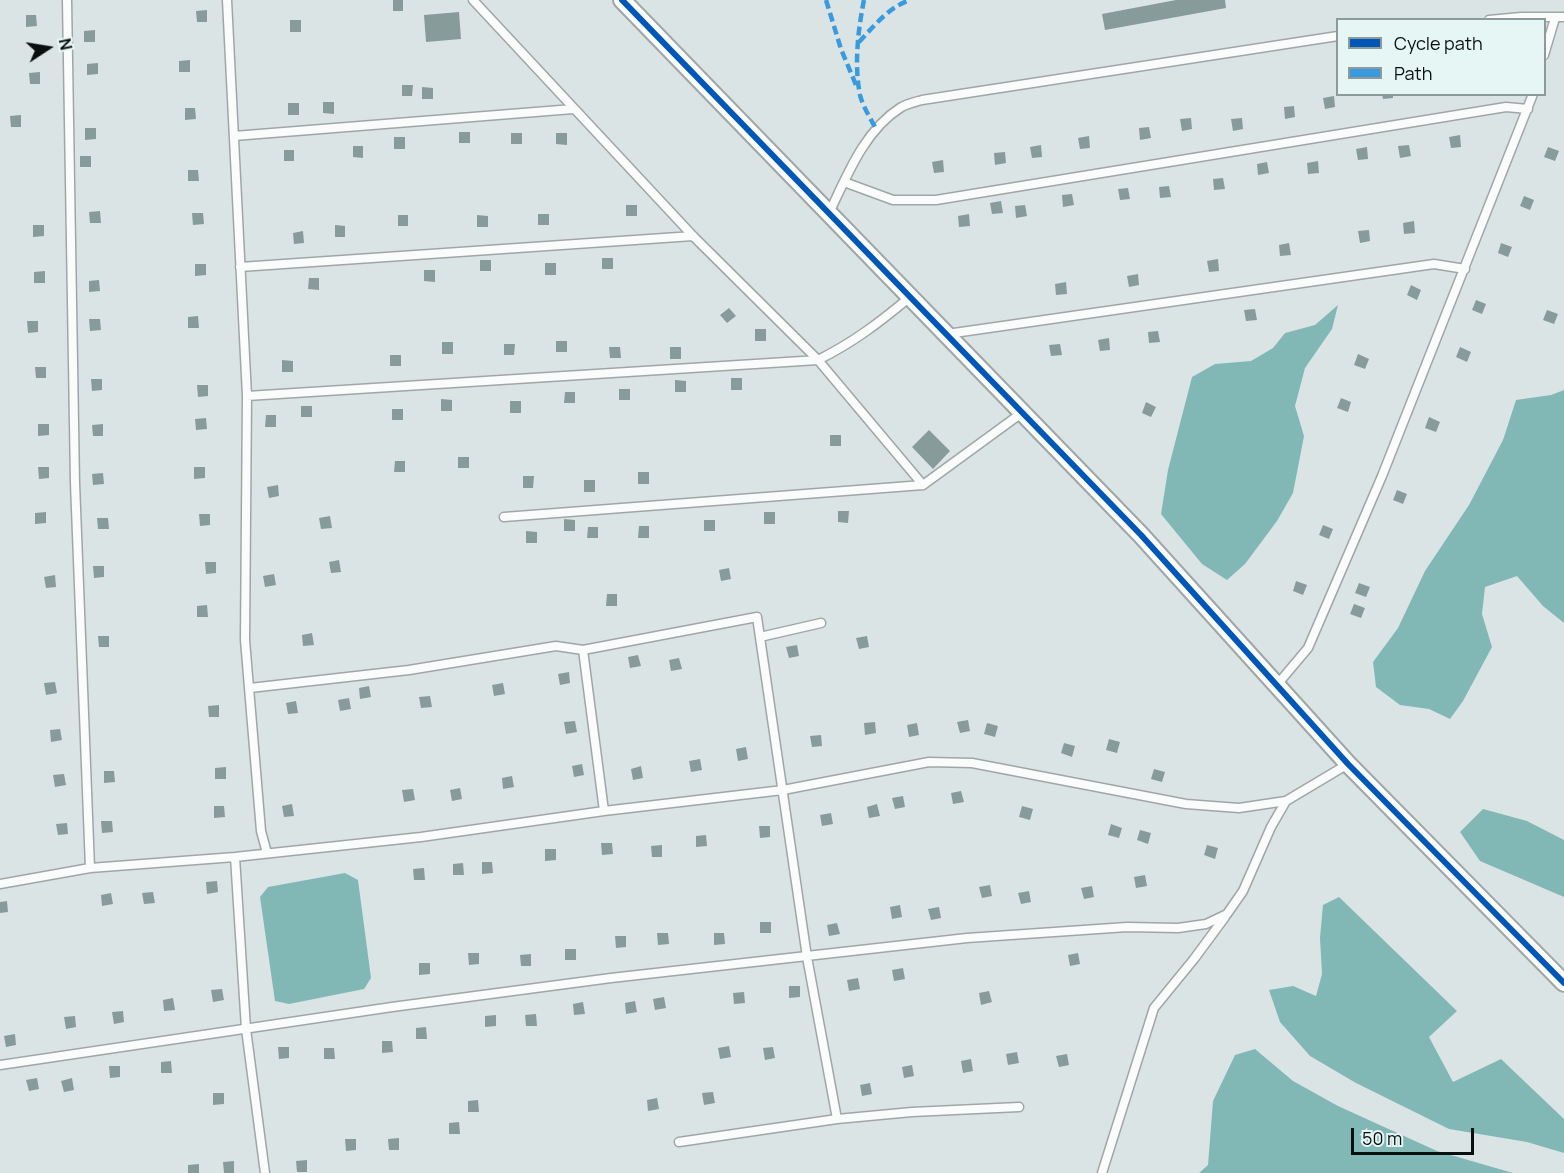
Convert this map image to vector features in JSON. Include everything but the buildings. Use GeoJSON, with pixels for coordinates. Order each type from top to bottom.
{"type":"FeatureCollection","features":[{"type":"Feature","properties":{"kind":"street"},"geometry":{"type":"LineString","coordinates":[[622,0],[1141,535],[1348,764],[1564,982]]}},
{"type":"Feature","properties":{"kind":"lane"},"geometry":{"type":"LineString","coordinates":[[67,0],[75,483],[90,868]]}},
{"type":"Feature","properties":{"kind":"lane"},"geometry":{"type":"LineString","coordinates":[[227,0],[247,396],[245,640],[261,831],[267,853]]}},
{"type":"Feature","properties":{"kind":"lane"},"geometry":{"type":"LineString","coordinates":[[473,0],[693,236],[818,360],[923,485]]}},
{"type":"Feature","properties":{"kind":"lane"},"geometry":{"type":"LineString","coordinates":[[1510,18],[1560,18],[1546,53]]}},
{"type":"Feature","properties":{"kind":"lane"},"geometry":{"type":"LineString","coordinates":[[830,213],[865,144],[876,129],[901,107],[922,100],[1336,36]]}},
{"type":"Feature","properties":{"kind":"lane"},"geometry":{"type":"LineString","coordinates":[[1276,686],[1308,648],[1382,476],[1532,96]]}},
{"type":"Feature","properties":{"kind":"lane"},"geometry":{"type":"LineString","coordinates":[[844,182],[893,200],[936,200],[1506,107],[1528,109]]}},
{"type":"Feature","properties":{"kind":"lane"},"geometry":{"type":"LineString","coordinates":[[234,136],[573,109]]}},
{"type":"Feature","properties":{"kind":"lane"},"geometry":{"type":"LineString","coordinates":[[240,267],[693,236]]}},
{"type":"Feature","properties":{"kind":"lane"},"geometry":{"type":"LineString","coordinates":[[947,334],[1434,264],[1465,269]]}},
{"type":"Feature","properties":{"kind":"lane"},"geometry":{"type":"LineString","coordinates":[[247,396],[818,360],[848,345],[910,297]]}},
{"type":"Feature","properties":{"kind":"lane"},"geometry":{"type":"LineString","coordinates":[[504,517],[923,485],[1023,412]]}},
{"type":"Feature","properties":{"kind":"lane"},"geometry":{"type":"LineString","coordinates":[[250,688],[409,670],[556,646],[583,650],[757,617],[807,957],[837,1119]]}},
{"type":"Feature","properties":{"kind":"lane"},"geometry":{"type":"LineString","coordinates":[[760,637],[821,623]]}},
{"type":"Feature","properties":{"kind":"lane"},"geometry":{"type":"LineString","coordinates":[[583,650],[604,811]]}},
{"type":"Feature","properties":{"kind":"lane"},"geometry":{"type":"LineString","coordinates":[[0,884],[90,868],[235,857],[421,837],[604,811],[783,790],[929,762],[972,763],[1186,804],[1239,808],[1286,801],[1348,764]]}},
{"type":"Feature","properties":{"kind":"lane"},"geometry":{"type":"LineString","coordinates":[[1102,1173],[1154,1008],[1194,959],[1243,891],[1271,827],[1286,801]]}},
{"type":"Feature","properties":{"kind":"lane"},"geometry":{"type":"LineString","coordinates":[[235,857],[246,1029],[265,1173]]}},
{"type":"Feature","properties":{"kind":"lane"},"geometry":{"type":"LineString","coordinates":[[0,1065],[610,978],[967,938],[1127,927],[1178,928],[1206,924],[1227,914]]}},
{"type":"Feature","properties":{"kind":"lane"},"geometry":{"type":"LineString","coordinates":[[679,1143],[837,1119],[912,1112],[1019,1107]]}},
{"type":"Feature","properties":{"kind":"water"},"geometry":{"type":"Polygon","coordinates":[[[1338,305],[1332,329],[1305,368],[1295,406],[1304,436],[1293,493],[1277,521],[1245,564],[1227,580],[1202,564],[1161,514],[1168,470],[1192,377],[1215,364],[1251,361],[1273,348],[1285,333],[1315,325],[1338,305]]]}},
{"type":"Feature","properties":{"kind":"water"},"geometry":{"type":"Polygon","coordinates":[[[1564,390],[1564,623],[1543,606],[1517,576],[1485,587],[1482,614],[1492,647],[1463,701],[1450,719],[1429,709],[1400,705],[1376,687],[1373,662],[1398,628],[1425,571],[1469,505],[1503,440],[1516,400],[1551,395],[1564,390]]]}},
{"type":"Feature","properties":{"kind":"water"},"geometry":{"type":"Polygon","coordinates":[[[1483,809],[1527,821],[1564,840],[1564,897],[1480,861],[1460,832],[1483,809]]]}},
{"type":"Feature","properties":{"kind":"water"},"geometry":{"type":"Polygon","coordinates":[[[345,873],[358,880],[371,978],[364,989],[289,1004],[275,1001],[260,897],[268,887],[345,873]]]}},
{"type":"Feature","properties":{"kind":"water"},"geometry":{"type":"Polygon","coordinates":[[[1339,897],[1457,1011],[1429,1037],[1453,1082],[1501,1059],[1564,1119],[1564,1153],[1527,1142],[1449,1129],[1356,1083],[1310,1056],[1280,1022],[1269,990],[1293,986],[1316,996],[1322,974],[1320,938],[1323,905],[1339,897]]]}},
{"type":"Feature","properties":{"kind":"water"},"geometry":{"type":"Polygon","coordinates":[[[1255,1049],[1293,1081],[1338,1106],[1437,1151],[1513,1173],[1199,1173],[1208,1165],[1213,1101],[1235,1055],[1255,1049]]]}},
{"type":"Feature","properties":{"kind":"marked path"},"geometry":{"type":"LineString","coordinates":[[826,0],[841,49],[856,85]]}},
{"type":"Feature","properties":{"kind":"marked path"},"geometry":{"type":"LineString","coordinates":[[864,0],[858,48],[858,84],[863,104],[876,129]]}},
{"type":"Feature","properties":{"kind":"marked path"},"geometry":{"type":"LineString","coordinates":[[859,42],[889,12],[910,0]]}},
{"type":"Feature","properties":{"kind":"cycle path"},"geometry":{"type":"LineString","coordinates":[[622,0],[1141,535],[1348,764],[1564,983]]}}]}
